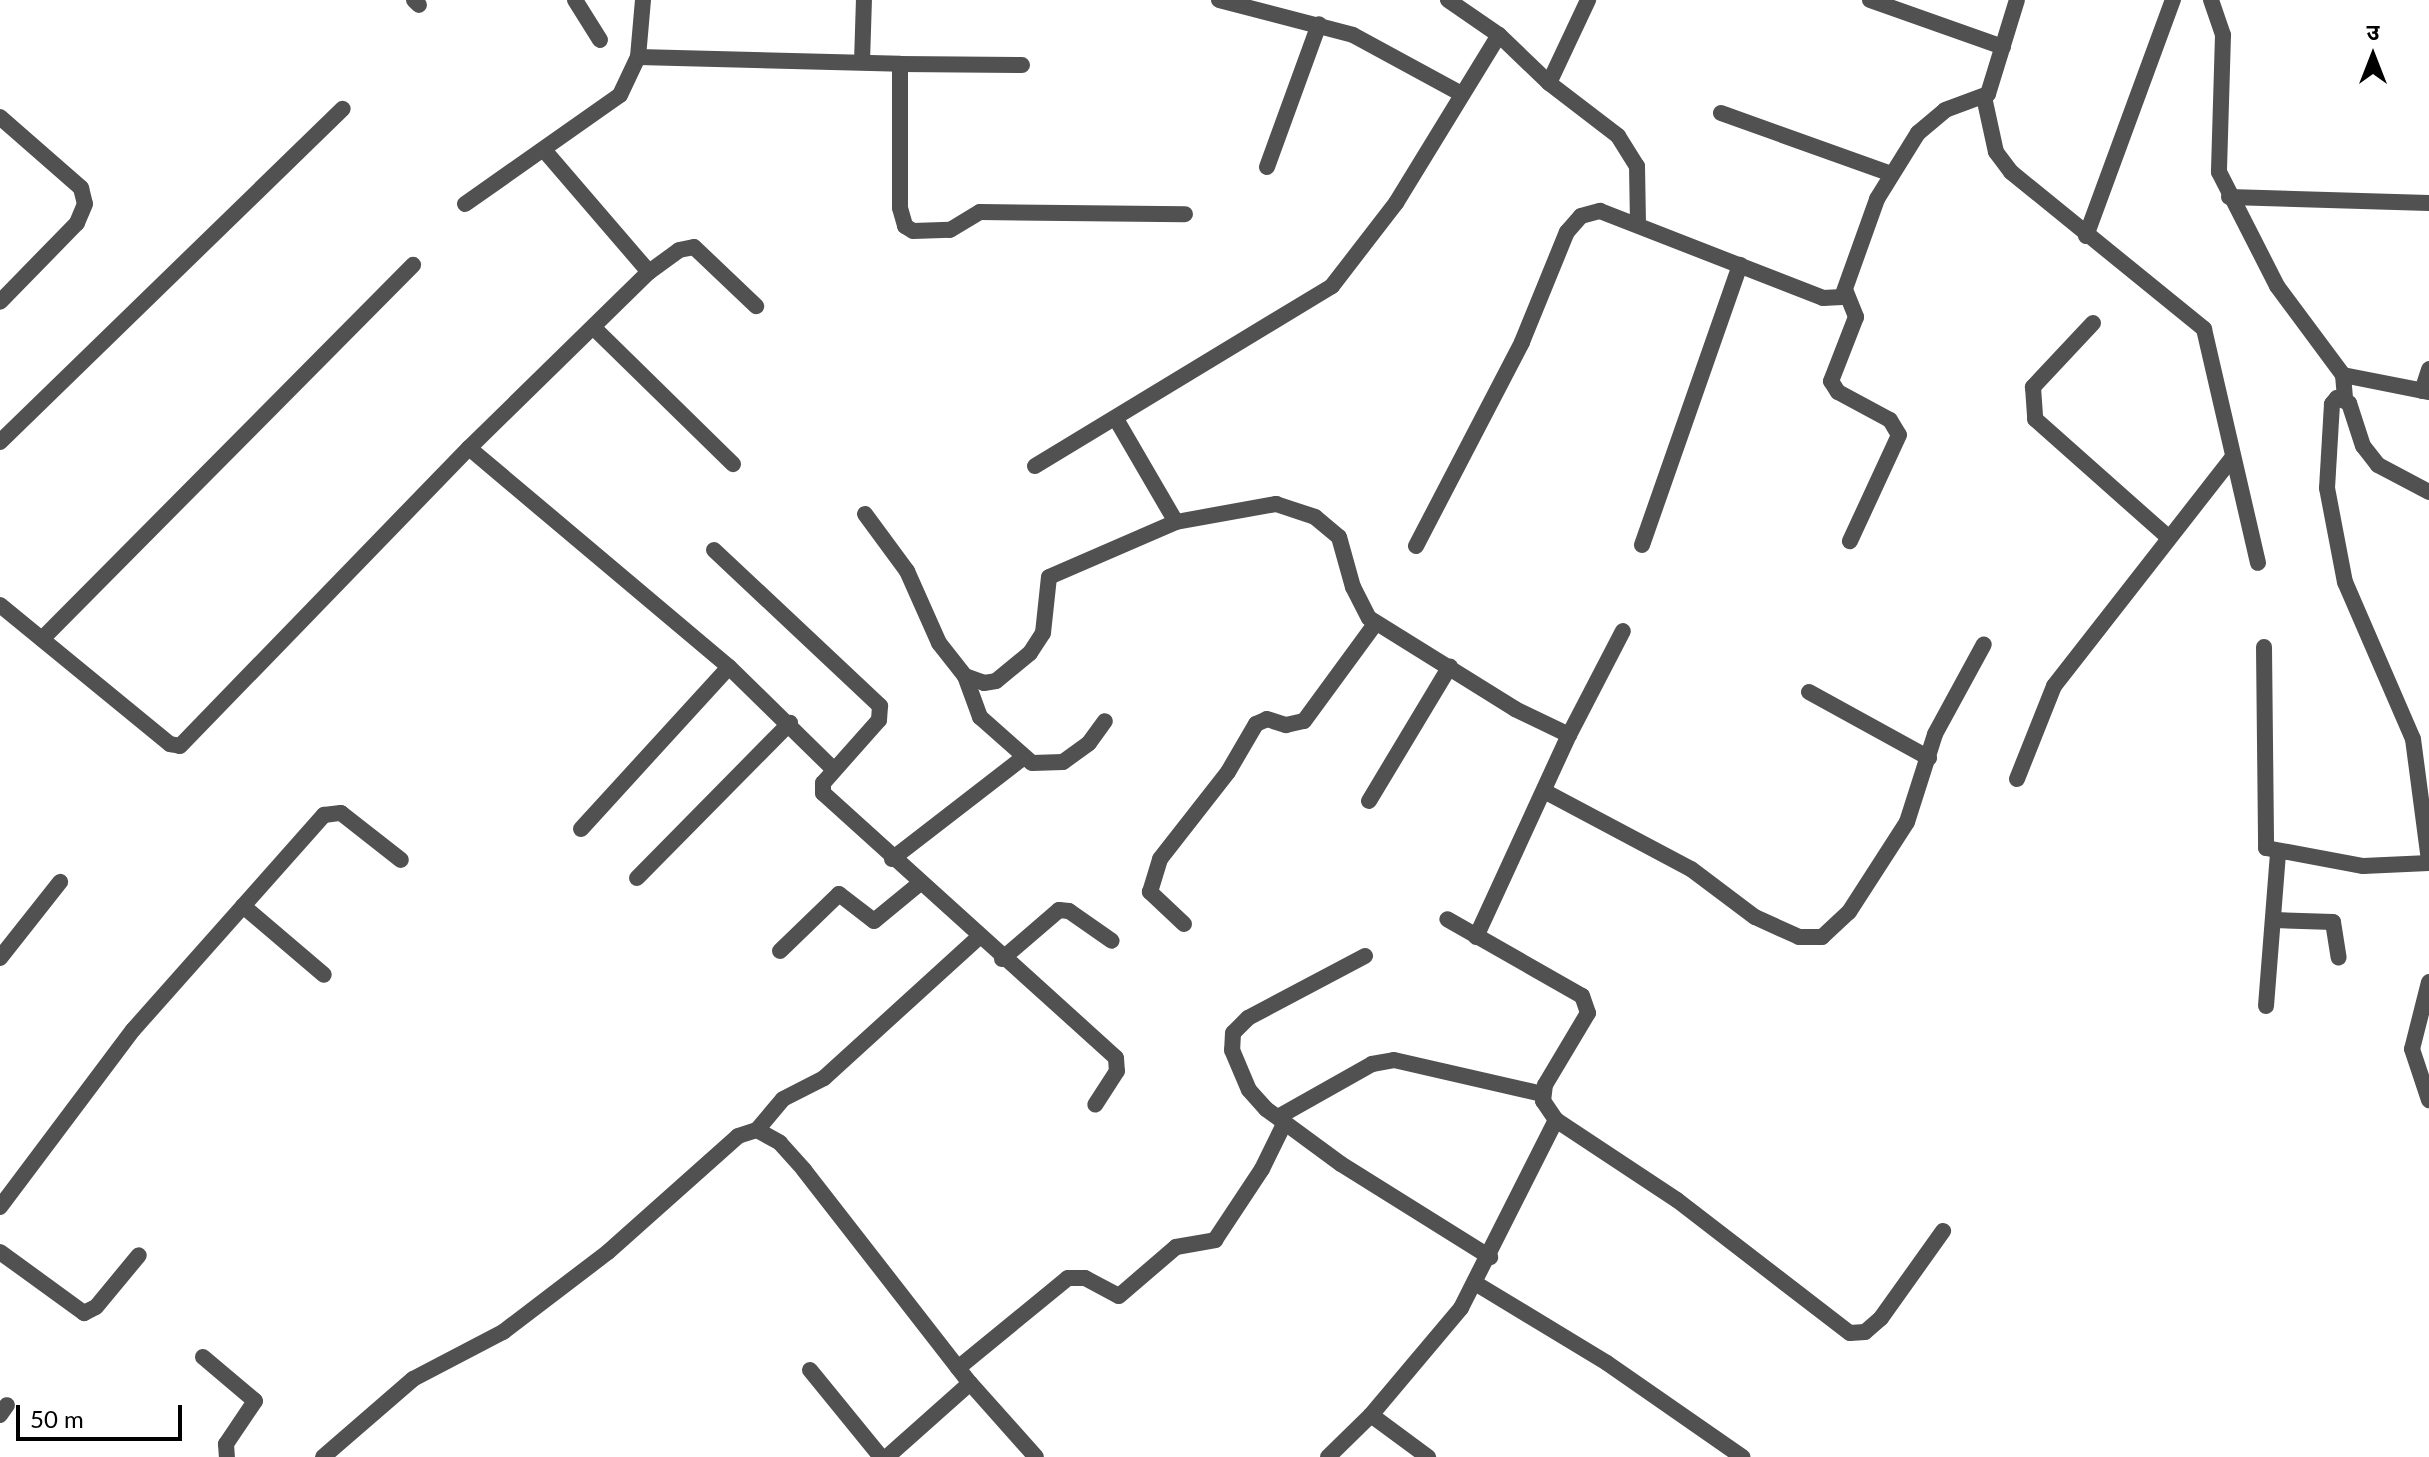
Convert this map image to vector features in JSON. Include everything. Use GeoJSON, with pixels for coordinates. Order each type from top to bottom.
{"type":"FeatureCollection","features":[{"type":"Feature","properties":{"kind":"street"},"geometry":{"type":"LineString","coordinates":[[575,0],[600,40]]}},
{"type":"Feature","properties":{"kind":"street"},"geometry":{"type":"LineString","coordinates":[[465,204],[620,95],[638,57],[643,0]]}},
{"type":"Feature","properties":{"kind":"street"},"geometry":{"type":"LineString","coordinates":[[862,62],[864,0]]}},
{"type":"Feature","properties":{"kind":"street"},"geometry":{"type":"LineString","coordinates":[[1219,0],[1290,7],[1319,24],[1353,35],[1460,93]]}},
{"type":"Feature","properties":{"kind":"street"},"geometry":{"type":"LineString","coordinates":[[1448,0],[1499,35],[1549,83],[1630,150],[1639,186],[1638,224]]}},
{"type":"Feature","properties":{"kind":"street"},"geometry":{"type":"LineString","coordinates":[[1549,83],[1588,0]]}},
{"type":"Feature","properties":{"kind":"street"},"geometry":{"type":"LineString","coordinates":[[1870,0],[2003,47]]}},
{"type":"Feature","properties":{"kind":"street"},"geometry":{"type":"LineString","coordinates":[[2017,0],[1984,97],[2002,161],[2086,236],[2204,329],[2258,563]]}},
{"type":"Feature","properties":{"kind":"street"},"geometry":{"type":"LineString","coordinates":[[2086,236],[2173,0]]}},
{"type":"Feature","properties":{"kind":"street"},"geometry":{"type":"LineString","coordinates":[[2211,0],[2223,35],[2216,141],[2219,172],[2229,197],[2277,286],[2343,375],[2345,399],[2363,446],[2378,465],[2429,492]]}},
{"type":"Feature","properties":{"kind":"street"},"geometry":{"type":"LineString","coordinates":[[1267,167],[1319,24]]}},
{"type":"Feature","properties":{"kind":"street"},"geometry":{"type":"LineString","coordinates":[[1035,466],[1332,286],[1396,203],[1460,93],[1499,35]]}},
{"type":"Feature","properties":{"kind":"street"},"geometry":{"type":"LineString","coordinates":[[638,57],[1022,65]]}},
{"type":"Feature","properties":{"kind":"street"},"geometry":{"type":"LineString","coordinates":[[900,64],[900,208],[905,226],[913,231],[950,230],[980,212],[1185,214]]}},
{"type":"Feature","properties":{"kind":"street"},"geometry":{"type":"LineString","coordinates":[[1850,541],[1899,435],[1890,420],[1838,392],[1831,381],[1856,317],[1846,292],[1889,173],[1931,119],[1984,97]]}},
{"type":"Feature","properties":{"kind":"street"},"geometry":{"type":"LineString","coordinates":[[0,442],[343,109]]}},
{"type":"Feature","properties":{"kind":"street"},"geometry":{"type":"LineString","coordinates":[[1721,113],[1889,173]]}},
{"type":"Feature","properties":{"kind":"street"},"geometry":{"type":"LineString","coordinates":[[0,117],[81,188],[85,204],[77,223],[0,302]]}},
{"type":"Feature","properties":{"kind":"street"},"geometry":{"type":"LineString","coordinates":[[544,150],[649,272]]}},
{"type":"Feature","properties":{"kind":"street"},"geometry":{"type":"LineString","coordinates":[[2229,197],[2429,203]]}},
{"type":"Feature","properties":{"kind":"street"},"geometry":{"type":"LineString","coordinates":[[1416,546],[1522,342],[1573,224],[1600,211],[1823,298],[1846,292]]}},
{"type":"Feature","properties":{"kind":"street"},"geometry":{"type":"LineString","coordinates":[[0,605],[170,744],[180,746],[469,448],[649,272],[679,250],[694,247],[756,306]]}},
{"type":"Feature","properties":{"kind":"street"},"geometry":{"type":"LineString","coordinates":[[42,639],[413,265]]}},
{"type":"Feature","properties":{"kind":"street"},"geometry":{"type":"LineString","coordinates":[[1642,545],[1740,265]]}},
{"type":"Feature","properties":{"kind":"street"},"geometry":{"type":"LineString","coordinates":[[2093,323],[2033,387],[2035,419],[2169,538]]}},
{"type":"Feature","properties":{"kind":"street"},"geometry":{"type":"LineString","coordinates":[[593,327],[733,464]]}},
{"type":"Feature","properties":{"kind":"street"},"geometry":{"type":"LineString","coordinates":[[2343,375],[2426,392],[2429,369]]}},
{"type":"Feature","properties":{"kind":"street"},"geometry":{"type":"LineString","coordinates":[[2264,647],[2264,838],[2268,849],[2363,866],[2429,861],[2413,739],[2345,582],[2327,488],[2330,412],[2337,398],[2345,399]]}},
{"type":"Feature","properties":{"kind":"street"},"geometry":{"type":"LineString","coordinates":[[1116,419],[1176,522]]}},
{"type":"Feature","properties":{"kind":"street"},"geometry":{"type":"LineString","coordinates":[[469,448],[729,667],[790,723],[833,769]]}},
{"type":"Feature","properties":{"kind":"street"},"geometry":{"type":"LineString","coordinates":[[2017,779],[2054,686],[2135,589],[2169,538],[2232,458]]}},
{"type":"Feature","properties":{"kind":"street"},"geometry":{"type":"LineString","coordinates":[[965,676],[989,683],[1030,653],[1046,626],[1046,585],[1058,570],[1176,522],[1276,504],[1299,509],[1339,537],[1357,598],[1375,624],[1450,666],[1515,709],[1569,735]]}},
{"type":"Feature","properties":{"kind":"street"},"geometry":{"type":"LineString","coordinates":[[865,514],[900,559],[931,632],[965,676],[980,717],[1024,757],[1042,765],[1063,762],[1089,743],[1105,721]]}},
{"type":"Feature","properties":{"kind":"street"},"geometry":{"type":"LineString","coordinates":[[714,550],[882,710],[823,783],[823,793],[978,938],[1118,1061],[1117,1071],[1095,1105]]}},
{"type":"Feature","properties":{"kind":"street"},"geometry":{"type":"LineString","coordinates":[[1184,924],[1150,892],[1160,859],[1228,772],[1256,724],[1267,719],[1293,725],[1304,721],[1375,624]]}},
{"type":"Feature","properties":{"kind":"street"},"geometry":{"type":"LineString","coordinates":[[1476,937],[1569,735],[1623,631]]}},
{"type":"Feature","properties":{"kind":"street"},"geometry":{"type":"LineString","coordinates":[[1544,791],[1691,869],[1755,917],[1785,933],[1817,939],[1849,912],[1907,822],[1943,716],[1984,644]]}},
{"type":"Feature","properties":{"kind":"street"},"geometry":{"type":"LineString","coordinates":[[1369,801],[1450,666]]}},
{"type":"Feature","properties":{"kind":"street"},"geometry":{"type":"LineString","coordinates":[[581,829],[729,667]]}},
{"type":"Feature","properties":{"kind":"street"},"geometry":{"type":"LineString","coordinates":[[1809,692],[1929,758]]}},
{"type":"Feature","properties":{"kind":"street"},"geometry":{"type":"LineString","coordinates":[[637,878],[790,723]]}},
{"type":"Feature","properties":{"kind":"street"},"geometry":{"type":"LineString","coordinates":[[892,859],[1024,757]]}},
{"type":"Feature","properties":{"kind":"street"},"geometry":{"type":"LineString","coordinates":[[0,1207],[133,1030],[329,813],[341,813],[401,860]]}},
{"type":"Feature","properties":{"kind":"street"},"geometry":{"type":"LineString","coordinates":[[2266,1006],[2278,853]]}},
{"type":"Feature","properties":{"kind":"street"},"geometry":{"type":"LineString","coordinates":[[0,958],[60,882]]}},
{"type":"Feature","properties":{"kind":"street"},"geometry":{"type":"LineString","coordinates":[[780,951],[839,894],[874,921],[919,884]]}},
{"type":"Feature","properties":{"kind":"street"},"geometry":{"type":"LineString","coordinates":[[243,906],[324,975]]}},
{"type":"Feature","properties":{"kind":"street"},"geometry":{"type":"LineString","coordinates":[[1002,959],[1059,910],[1069,911],[1112,941]]}},
{"type":"Feature","properties":{"kind":"street"},"geometry":{"type":"LineString","coordinates":[[1447,919],[1587,1001],[1588,1013],[1543,1094]]}},
{"type":"Feature","properties":{"kind":"street"},"geometry":{"type":"LineString","coordinates":[[2275,920],[2333,922],[2339,958]]}},
{"type":"Feature","properties":{"kind":"street"},"geometry":{"type":"LineString","coordinates":[[323,1457],[413,1379],[503,1332],[608,1252],[738,1136],[757,1130],[783,1099],[824,1078],[978,938]]}},
{"type":"Feature","properties":{"kind":"street"},"geometry":{"type":"LineString","coordinates":[[1365,956],[1248,1018],[1233,1033],[1232,1050],[1249,1090],[1282,1120],[1490,1257]]}},
{"type":"Feature","properties":{"kind":"street"},"geometry":{"type":"LineString","coordinates":[[2429,982],[2424,1015],[2412,1049],[2429,1100]]}},
{"type":"Feature","properties":{"kind":"street"},"geometry":{"type":"LineString","coordinates":[[958,1368],[1068,1278],[1085,1278],[1119,1296],[1176,1247],[1215,1240],[1248,1193],[1282,1120],[1372,1064],[1394,1060],[1543,1094]]}},
{"type":"Feature","properties":{"kind":"street"},"geometry":{"type":"LineString","coordinates":[[1543,1094],[1556,1120],[1677,1200],[1850,1333],[1865,1332],[1881,1318],[1943,1231]]}},
{"type":"Feature","properties":{"kind":"street"},"geometry":{"type":"LineString","coordinates":[[1328,1457],[1371,1415],[1461,1308],[1490,1257],[1556,1120]]}},
{"type":"Feature","properties":{"kind":"street"},"geometry":{"type":"LineString","coordinates":[[757,1130],[780,1143],[804,1170],[970,1383],[1036,1457]]}},
{"type":"Feature","properties":{"kind":"street"},"geometry":{"type":"LineString","coordinates":[[0,1252],[84,1313],[96,1307],[139,1255]]}},
{"type":"Feature","properties":{"kind":"street"},"geometry":{"type":"LineString","coordinates":[[1475,1283],[1607,1363],[1742,1457]]}},
{"type":"Feature","properties":{"kind":"street"},"geometry":{"type":"LineString","coordinates":[[203,1357],[255,1401],[226,1444],[227,1457]]}},
{"type":"Feature","properties":{"kind":"street"},"geometry":{"type":"LineString","coordinates":[[810,1370],[884,1457],[970,1383]]}},
{"type":"Feature","properties":{"kind":"street"},"geometry":{"type":"LineString","coordinates":[[1371,1415],[1428,1457]]}}]}
